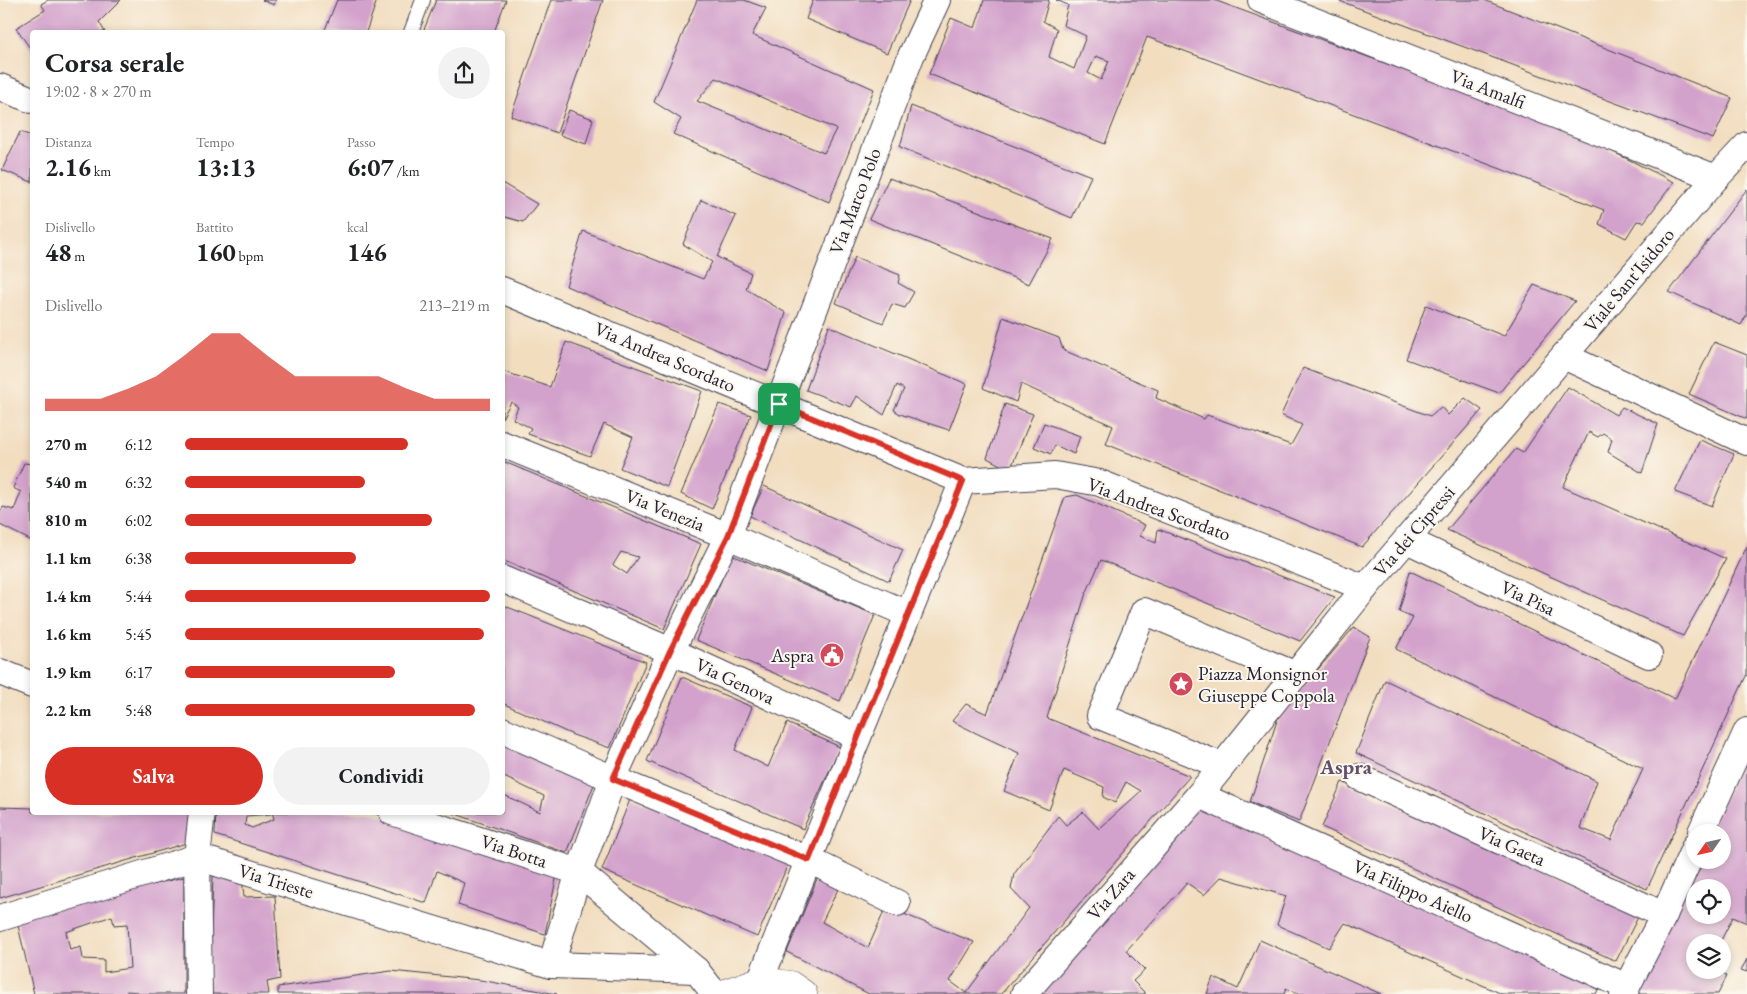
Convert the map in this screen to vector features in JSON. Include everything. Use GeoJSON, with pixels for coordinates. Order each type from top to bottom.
{"type":"FeatureCollection","features":[{"type":"Feature","properties":{"kind":"street","name":"Via Marco Polo"},"geometry":{"type":"LineString","coordinates":[[551,965],[579,872],[613,779],[670,651],[728,536],[907,65],[937,0]]}},
{"type":"Feature","properties":{"kind":"street","name":"Via Amalfi"},"geometry":{"type":"LineString","coordinates":[[1261,0],[1716,178]]}},
{"type":"Feature","properties":{"kind":"street"},"geometry":{"type":"LineString","coordinates":[[0,87],[30,99]]}},
{"type":"Feature","properties":{"kind":"street","name":"Viale Sant'Isidoro"},"geometry":{"type":"LineString","coordinates":[[1513,416],[1716,178],[1747,145]]}},
{"type":"Feature","properties":{"kind":"street","name":"Via Andrea Scordato"},"geometry":{"type":"LineString","coordinates":[[505,291],[963,481],[1055,475],[1100,483],[1365,588]]}},
{"type":"Feature","properties":{"kind":"street"},"geometry":{"type":"LineString","coordinates":[[1564,356],[1747,442]]}},
{"type":"Feature","properties":{"kind":"street","name":"Via dei Cipressi"},"geometry":{"type":"LineString","coordinates":[[1222,766],[1365,588],[1513,416]]}},
{"type":"Feature","properties":{"kind":"street","name":"Via Venezia"},"geometry":{"type":"LineString","coordinates":[[505,445],[728,536],[908,614]]}},
{"type":"Feature","properties":{"kind":"street"},"geometry":{"type":"LineString","coordinates":[[760,981],[963,481]]}},
{"type":"Feature","properties":{"kind":"street","name":"Via Pisa"},"geometry":{"type":"LineString","coordinates":[[1407,540],[1649,655]]}},
{"type":"Feature","properties":{"kind":"street","name":"Via Genova"},"geometry":{"type":"LineString","coordinates":[[505,580],[670,651],[858,737]]}},
{"type":"Feature","properties":{"kind":"street"},"geometry":{"type":"LineString","coordinates":[[1222,766],[1100,716],[1144,611],[1296,674]]}},
{"type":"Feature","properties":{"kind":"street"},"geometry":{"type":"LineString","coordinates":[[0,672],[30,684]]}},
{"type":"Feature","properties":{"kind":"street"},"geometry":{"type":"LineString","coordinates":[[505,731],[613,779],[809,860],[897,903]]}},
{"type":"Feature","properties":{"kind":"street"},"geometry":{"type":"LineString","coordinates":[[1705,824],[1747,731]]}},
{"type":"Feature","properties":{"kind":"street","name":"Via Zara"},"geometry":{"type":"LineString","coordinates":[[1024,994],[1222,766]]}},
{"type":"Feature","properties":{"kind":"street","name":"Via Gaeta"},"geometry":{"type":"LineString","coordinates":[[1360,777],[1664,915]]}},
{"type":"Feature","properties":{"kind":"street","name":"Via Filippo Aiello"},"geometry":{"type":"LineString","coordinates":[[1199,794],[1625,991]]}},
{"type":"Feature","properties":{"kind":"street"},"geometry":{"type":"LineString","coordinates":[[198,994],[197,857],[202,815]]}},
{"type":"Feature","properties":{"kind":"street","name":"Via Botta"},"geometry":{"type":"LineString","coordinates":[[401,815],[579,872]]}},
{"type":"Feature","properties":{"kind":"street"},"geometry":{"type":"LineString","coordinates":[[0,918],[197,857]]}},
{"type":"Feature","properties":{"kind":"street","name":"Via Trieste"},"geometry":{"type":"LineString","coordinates":[[197,857],[551,965],[696,970]]}},
{"type":"Feature","properties":{"kind":"street"},"geometry":{"type":"LineString","coordinates":[[1625,991],[1664,915],[1686,866]]}},
{"type":"Feature","properties":{"kind":"street"},"geometry":{"type":"LineString","coordinates":[[579,872],[696,970],[715,994]]}},
{"type":"Feature","properties":{"kind":"street"},"geometry":{"type":"LineString","coordinates":[[723,994],[760,981],[790,986],[803,994]]}},
{"type":"Feature","properties":{"kind":"lane"},"geometry":{"type":"LineString","coordinates":[[412,30],[423,0]]}},
{"type":"Feature","properties":{"kind":"building"},"geometry":{"type":"Polygon","coordinates":[[[48,0],[121,0],[99,22],[104,30],[30,30],[30,48],[16,28],[45,10],[41,4],[48,0]]]}},
{"type":"Feature","properties":{"kind":"building"},"geometry":{"type":"Polygon","coordinates":[[[262,0],[276,0],[274,5],[262,0]]]}},
{"type":"Feature","properties":{"kind":"building"},"geometry":{"type":"Polygon","coordinates":[[[337,0],[377,0],[367,30],[325,30],[337,0]]]}},
{"type":"Feature","properties":{"kind":"building"},"geometry":{"type":"Polygon","coordinates":[[[436,0],[506,0],[495,30],[424,30],[436,0]]]}},
{"type":"Feature","properties":{"kind":"building"},"geometry":{"type":"Polygon","coordinates":[[[551,0],[603,0],[557,133],[511,116],[551,0]]]}},
{"type":"Feature","properties":{"kind":"building"},"geometry":{"type":"Polygon","coordinates":[[[697,0],[744,0],[766,8],[752,35],[874,89],[829,202],[673,134],[681,119],[654,102],[697,0]],[[716,78],[697,101],[824,153],[836,129],[716,78]]]}},
{"type":"Feature","properties":{"kind":"building"},"geometry":{"type":"Polygon","coordinates":[[[813,0],[910,0],[887,53],[806,19],[813,0]]]}},
{"type":"Feature","properties":{"kind":"building"},"geometry":{"type":"Polygon","coordinates":[[[984,0],[1049,0],[1043,21],[1057,29],[1049,57],[1074,69],[1086,36],[1063,25],[1068,5],[1056,0],[1214,0],[1593,142],[1674,182],[1644,222],[1637,221],[1626,238],[1599,224],[1604,210],[1501,169],[1147,37],[1105,144],[929,74],[951,18],[975,28],[984,0]],[[1096,56],[1088,73],[1101,80],[1109,61],[1096,56]]]}},
{"type":"Feature","properties":{"kind":"building"},"geometry":{"type":"Polygon","coordinates":[[[1337,0],[1484,0],[1732,98],[1713,139],[1337,0]]]}},
{"type":"Feature","properties":{"kind":"building"},"geometry":{"type":"Polygon","coordinates":[[[911,106],[1091,176],[1072,218],[900,147],[911,106]]]}},
{"type":"Feature","properties":{"kind":"building"},"geometry":{"type":"Polygon","coordinates":[[[569,110],[593,119],[586,144],[560,135],[569,110]]]}},
{"type":"Feature","properties":{"kind":"building"},"geometry":{"type":"Polygon","coordinates":[[[20,132],[30,135],[30,181],[2,170],[20,132]]]}},
{"type":"Feature","properties":{"kind":"building"},"geometry":{"type":"Polygon","coordinates":[[[889,178],[1053,239],[1029,284],[869,219],[889,178]]]}},
{"type":"Feature","properties":{"kind":"building"},"geometry":{"type":"Polygon","coordinates":[[[505,185],[537,204],[523,222],[505,217],[505,185]]]}},
{"type":"Feature","properties":{"kind":"building"},"geometry":{"type":"Polygon","coordinates":[[[1747,189],[1747,314],[1741,325],[1669,292],[1747,189]]]}},
{"type":"Feature","properties":{"kind":"building"},"geometry":{"type":"Polygon","coordinates":[[[701,200],[736,216],[717,257],[751,273],[746,289],[786,313],[768,371],[566,286],[583,231],[703,279],[712,262],[683,244],[701,200]]]}},
{"type":"Feature","properties":{"kind":"building"},"geometry":{"type":"Polygon","coordinates":[[[855,257],[900,275],[898,283],[914,292],[905,308],[892,304],[883,323],[836,303],[855,257]]]}},
{"type":"Feature","properties":{"kind":"building"},"geometry":{"type":"Polygon","coordinates":[[[1534,285],[1575,301],[1499,393],[1406,359],[1426,305],[1504,336],[1534,285]]]}},
{"type":"Feature","properties":{"kind":"building"},"geometry":{"type":"Polygon","coordinates":[[[1003,317],[1059,338],[1063,350],[1158,390],[1156,398],[1204,419],[1207,415],[1291,445],[1302,425],[1281,415],[1303,368],[1430,416],[1441,407],[1448,415],[1465,398],[1482,410],[1362,547],[1106,444],[1113,426],[1021,384],[1016,402],[983,388],[1003,317]]]}},
{"type":"Feature","properties":{"kind":"building"},"geometry":{"type":"Polygon","coordinates":[[[829,326],[967,384],[949,430],[900,414],[894,410],[904,389],[897,385],[884,415],[857,396],[851,407],[806,390],[829,326]]]}},
{"type":"Feature","properties":{"kind":"building"},"geometry":{"type":"Polygon","coordinates":[[[566,342],[702,391],[667,487],[620,468],[633,437],[604,424],[590,456],[528,434],[531,428],[513,419],[518,407],[511,402],[505,413],[505,372],[550,387],[566,342]]]}},
{"type":"Feature","properties":{"kind":"building"},"geometry":{"type":"Polygon","coordinates":[[[1714,342],[1747,355],[1747,419],[1689,394],[1714,342]]]}},
{"type":"Feature","properties":{"kind":"building"},"geometry":{"type":"Polygon","coordinates":[[[1568,387],[1616,415],[1622,407],[1658,424],[1642,473],[1608,452],[1612,439],[1603,433],[1598,437],[1589,432],[1563,487],[1726,559],[1683,636],[1447,530],[1516,449],[1523,453],[1568,387]]]}},
{"type":"Feature","properties":{"kind":"building"},"geometry":{"type":"Polygon","coordinates":[[[719,404],[751,415],[712,509],[681,494],[719,404]]]}},
{"type":"Feature","properties":{"kind":"building"},"geometry":{"type":"Polygon","coordinates":[[[1005,404],[1033,414],[1010,470],[987,458],[1005,404]]]}},
{"type":"Feature","properties":{"kind":"building"},"geometry":{"type":"Polygon","coordinates":[[[1044,423],[1080,436],[1074,454],[1055,445],[1051,454],[1034,447],[1044,423]]]}},
{"type":"Feature","properties":{"kind":"building"},"geometry":{"type":"Polygon","coordinates":[[[1700,440],[1734,454],[1712,506],[1675,492],[1700,440]]]}},
{"type":"Feature","properties":{"kind":"building"},"geometry":{"type":"Polygon","coordinates":[[[505,462],[701,544],[664,629],[505,561],[505,462]],[[621,552],[613,565],[627,574],[638,557],[621,552]]]}},
{"type":"Feature","properties":{"kind":"building"},"geometry":{"type":"Polygon","coordinates":[[[24,463],[30,464],[30,540],[0,525],[0,513],[3,507],[14,510],[21,492],[13,488],[24,463]]]}},
{"type":"Feature","properties":{"kind":"building"},"geometry":{"type":"Polygon","coordinates":[[[764,486],[903,550],[889,581],[750,516],[764,486]]]}},
{"type":"Feature","properties":{"kind":"building"},"geometry":{"type":"Polygon","coordinates":[[[1077,495],[1145,525],[1140,536],[1156,543],[1158,529],[1335,597],[1300,641],[1101,560],[1085,596],[1047,718],[1190,776],[1001,994],[869,994],[787,952],[817,879],[840,885],[822,922],[868,948],[886,907],[974,942],[950,981],[966,993],[1029,908],[1011,889],[1014,874],[1058,816],[1066,825],[1083,812],[1099,829],[1141,791],[1126,782],[1115,803],[1103,797],[1104,787],[1064,770],[1049,810],[1004,791],[1019,753],[952,721],[966,704],[987,714],[1065,497],[1077,495]]]}},
{"type":"Feature","properties":{"kind":"building"},"geometry":{"type":"Polygon","coordinates":[[[1747,546],[1747,674],[1647,889],[1356,753],[1385,680],[1597,781],[1580,828],[1611,840],[1643,769],[1396,649],[1413,618],[1399,612],[1410,571],[1675,699],[1747,546]]]}},
{"type":"Feature","properties":{"kind":"building"},"geometry":{"type":"Polygon","coordinates":[[[732,555],[875,615],[840,701],[696,640],[732,555]]]}},
{"type":"Feature","properties":{"kind":"building"},"geometry":{"type":"Polygon","coordinates":[[[505,606],[646,662],[610,748],[573,735],[505,704],[505,606]]]}},
{"type":"Feature","properties":{"kind":"building"},"geometry":{"type":"Polygon","coordinates":[[[1354,627],[1370,637],[1299,822],[1250,802],[1279,715],[1354,627]]]}},
{"type":"Feature","properties":{"kind":"building"},"geometry":{"type":"Polygon","coordinates":[[[682,677],[752,707],[735,750],[768,767],[787,723],[840,747],[803,829],[647,761],[682,677]]]}},
{"type":"Feature","properties":{"kind":"building"},"geometry":{"type":"Polygon","coordinates":[[[505,745],[595,782],[567,853],[459,815],[505,815],[505,795],[540,812],[544,796],[505,777],[505,745]]]}},
{"type":"Feature","properties":{"kind":"building"},"geometry":{"type":"Polygon","coordinates":[[[1747,750],[1747,923],[1733,917],[1731,921],[1731,879],[1687,879],[1692,869],[1731,869],[1731,824],[1713,824],[1747,750]]]}},
{"type":"Feature","properties":{"kind":"building"},"geometry":{"type":"Polygon","coordinates":[[[1342,782],[1641,911],[1616,961],[1322,827],[1342,782]]]}},
{"type":"Feature","properties":{"kind":"building"},"geometry":{"type":"Polygon","coordinates":[[[631,797],[788,864],[757,937],[602,870],[631,797]]]}},
{"type":"Feature","properties":{"kind":"building"},"geometry":{"type":"Polygon","coordinates":[[[0,807],[30,808],[30,815],[191,815],[190,842],[0,898],[0,807]]]}},
{"type":"Feature","properties":{"kind":"building"},"geometry":{"type":"Polygon","coordinates":[[[1199,807],[1600,986],[1596,994],[1502,994],[1345,923],[1329,948],[1277,925],[1286,896],[1221,877],[1204,895],[1187,883],[1126,951],[1145,970],[1133,981],[1146,994],[1041,994],[1199,807]]]}},
{"type":"Feature","properties":{"kind":"building"},"geometry":{"type":"Polygon","coordinates":[[[216,815],[258,815],[246,816],[245,825],[252,828],[274,819],[273,815],[379,815],[557,874],[545,934],[458,905],[464,883],[437,871],[426,903],[215,835],[216,815]]]}},
{"type":"Feature","properties":{"kind":"building"},"geometry":{"type":"Polygon","coordinates":[[[213,876],[242,878],[244,897],[275,896],[280,979],[267,982],[269,994],[209,994],[213,876]]]}},
{"type":"Feature","properties":{"kind":"building"},"geometry":{"type":"Polygon","coordinates":[[[184,877],[184,994],[138,994],[138,992],[127,991],[126,994],[34,994],[16,917],[184,877]],[[112,916],[66,932],[70,950],[81,947],[83,959],[104,960],[104,972],[130,968],[127,924],[114,925],[112,916]]]}},
{"type":"Feature","properties":{"kind":"building"},"geometry":{"type":"Polygon","coordinates":[[[1686,881],[1686,924],[1729,924],[1724,934],[1686,934],[1686,979],[1726,979],[1718,994],[1631,994],[1686,881]]]}},
{"type":"Feature","properties":{"kind":"building"},"geometry":{"type":"Polygon","coordinates":[[[1260,940],[1381,994],[1297,994],[1286,988],[1284,994],[1207,994],[1213,977],[1238,989],[1260,940]]]}},
{"type":"Feature","properties":{"kind":"building"},"geometry":{"type":"Polygon","coordinates":[[[1747,959],[1747,972],[1741,970],[1747,959]]]}},
{"type":"Feature","properties":{"kind":"building"},"geometry":{"type":"Polygon","coordinates":[[[391,971],[480,980],[557,994],[278,994],[278,987],[391,971]]]}},
{"type":"Feature","properties":{"kind":"place","name":"Aspra"},"geometry":{"type":"Point","coordinates":[832,655]}},
{"type":"Feature","properties":{"kind":"place","name":"Piazza Monsignor Giuseppe Coppola"},"geometry":{"type":"Point","coordinates":[1181,684]}},
{"type":"Feature","properties":{"kind":"district","name":"Aspra"},"geometry":{"type":"Point","coordinates":[1346,766]}},
{"type":"Feature","properties":{"kind":"route"},"geometry":{"type":"LineString","coordinates":[[779,404],[963,481],[809,860],[613,779],[670,651],[728,536],[779,404]]}}]}
